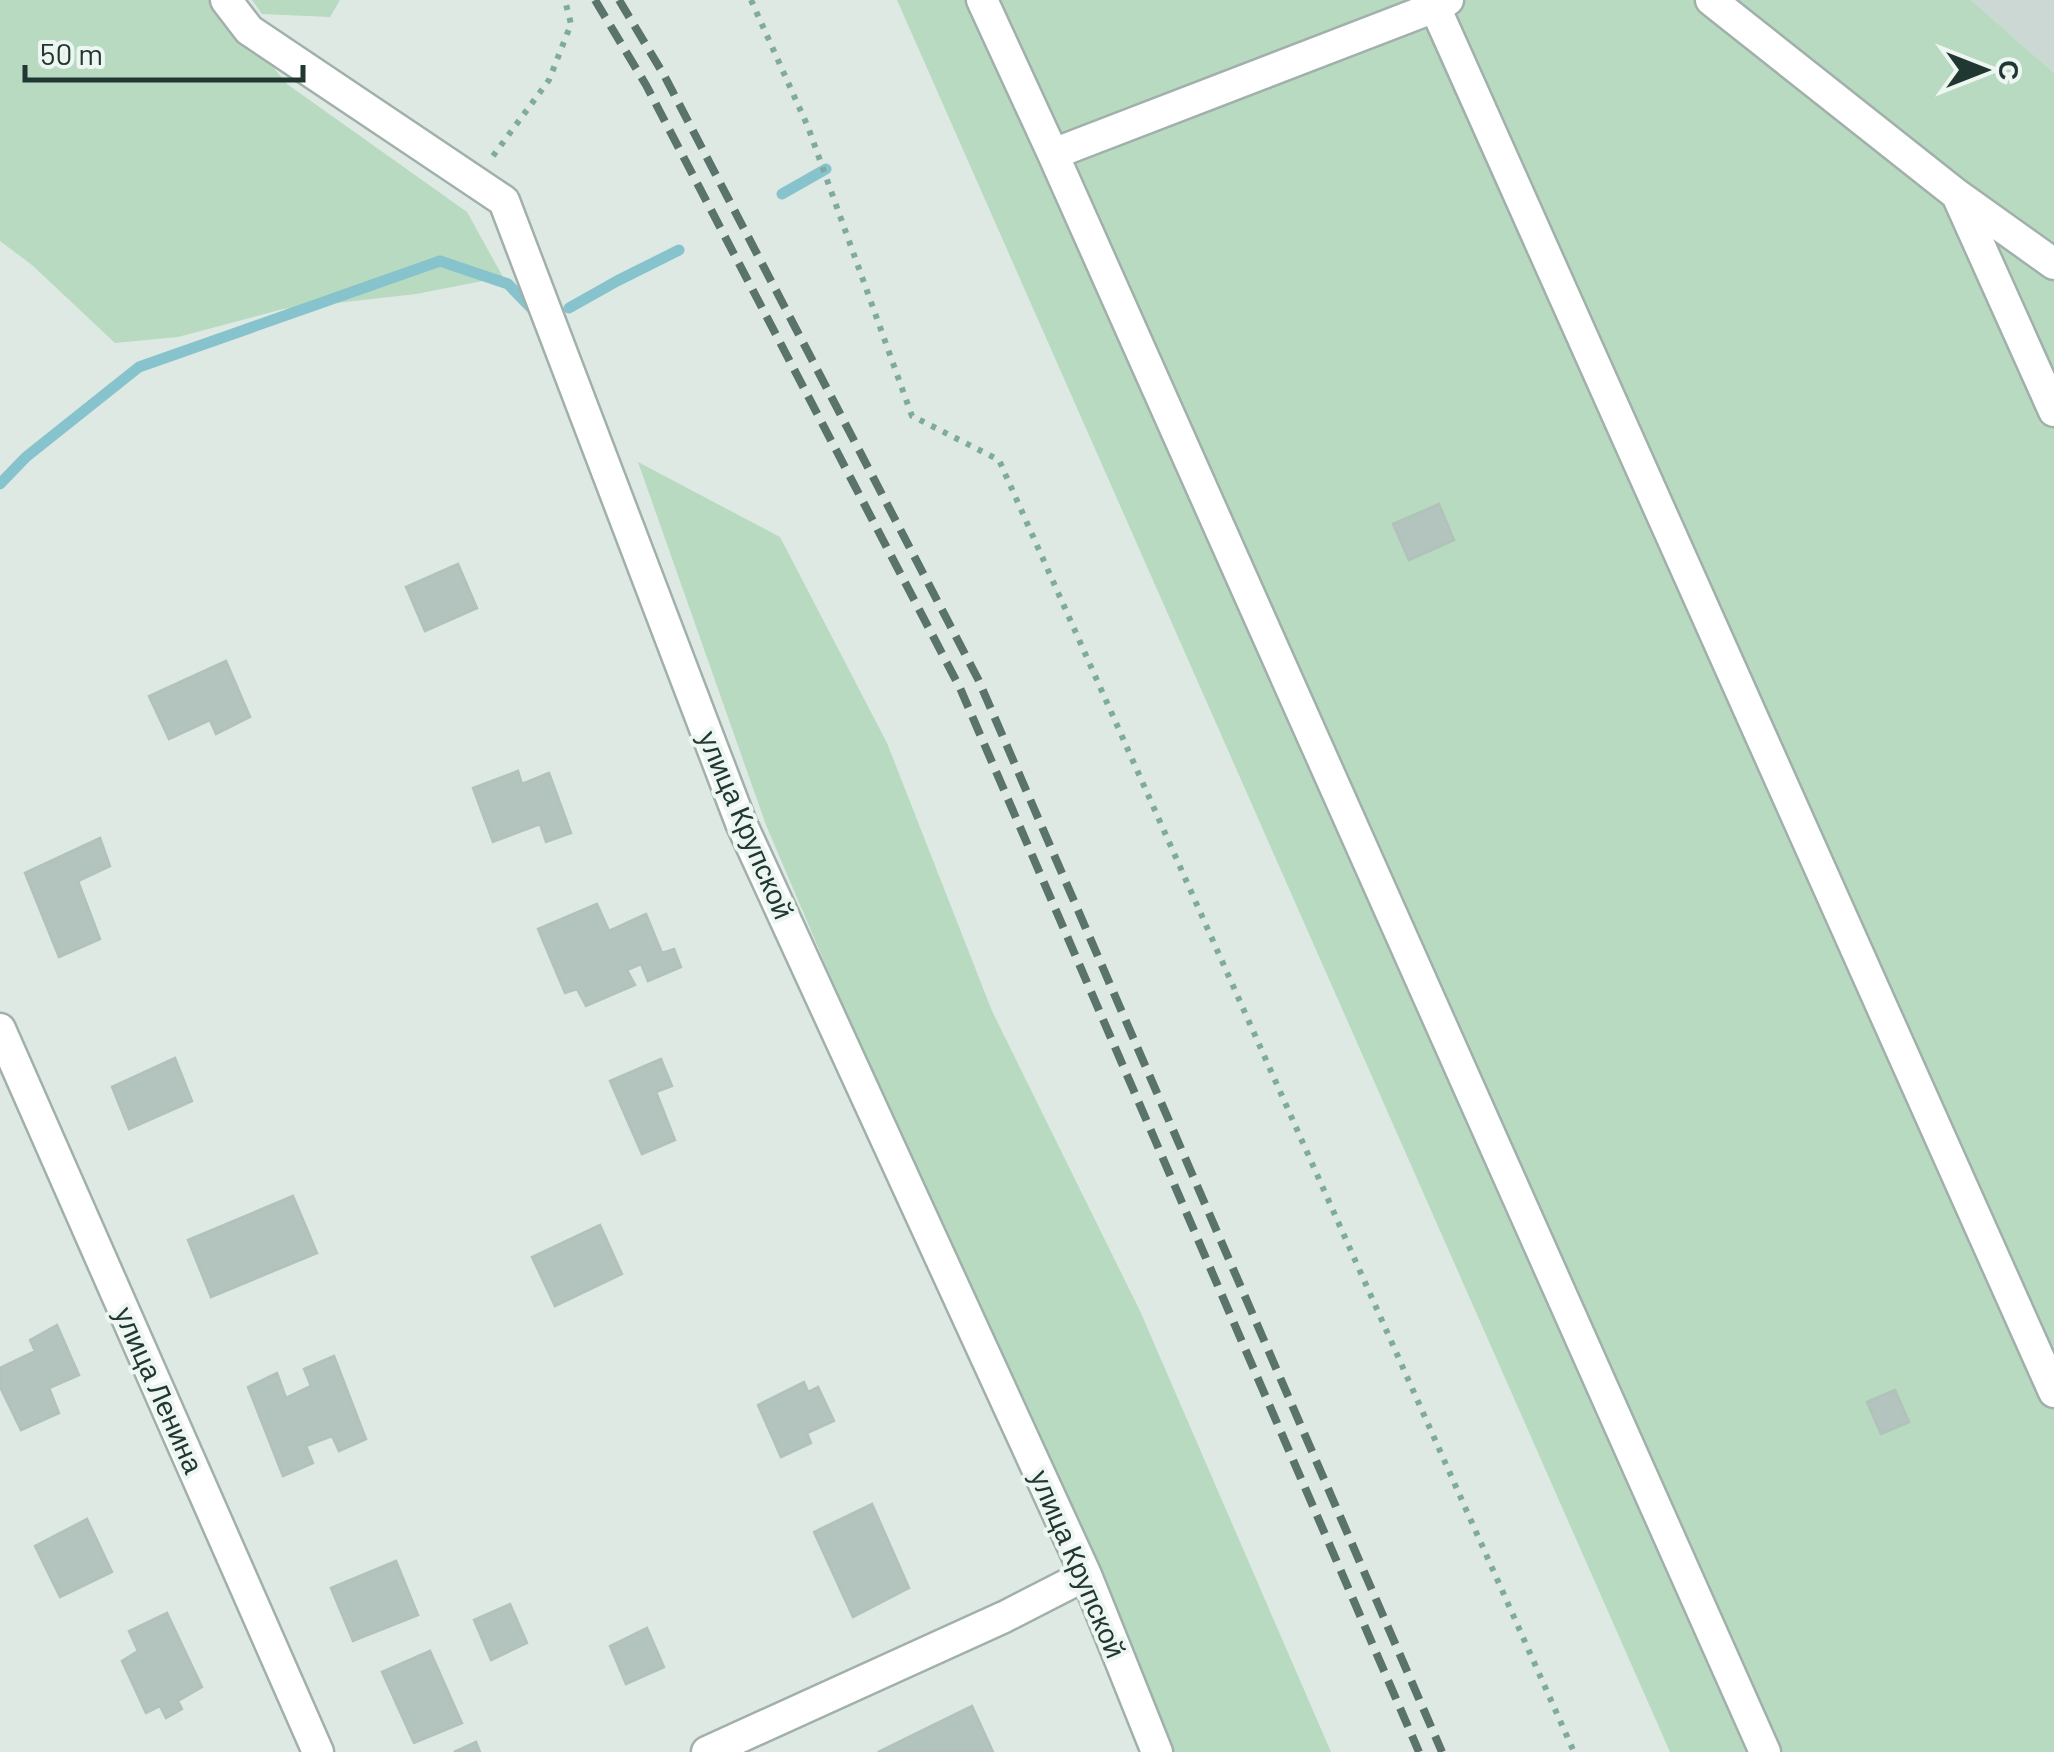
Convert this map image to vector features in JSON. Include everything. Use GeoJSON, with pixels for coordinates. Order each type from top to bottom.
{"type":"FeatureCollection","features":[{"type":"Feature","properties":{"kind":"street","name":"улица Крупской"},"geometry":{"type":"LineString","coordinates":[[226,0],[248,30],[504,201],[741,823],[1086,1575],[1157,1752]]}},
{"type":"Feature","properties":{"kind":"street"},"geometry":{"type":"LineString","coordinates":[[982,0],[1764,1752]]}},
{"type":"Feature","properties":{"kind":"street"},"geometry":{"type":"LineString","coordinates":[[1711,0],[1956,194],[2054,264]]}},
{"type":"Feature","properties":{"kind":"street"},"geometry":{"type":"LineString","coordinates":[[1053,154],[1442,4],[2054,1392]]}},
{"type":"Feature","properties":{"kind":"street"},"geometry":{"type":"LineString","coordinates":[[1956,194],[2054,411]]}},
{"type":"Feature","properties":{"kind":"street","name":"улица Ленина"},"geometry":{"type":"LineString","coordinates":[[0,1029],[318,1752]]}},
{"type":"Feature","properties":{"kind":"street"},"geometry":{"type":"LineString","coordinates":[[708,1752],[1004,1617],[1086,1575]]}},
{"type":"Feature","properties":{"kind":"path"},"geometry":{"type":"LineString","coordinates":[[476,182],[549,80],[571,24],[565,0]]}},
{"type":"Feature","properties":{"kind":"path"},"geometry":{"type":"LineString","coordinates":[[751,0],[808,128],[912,416],[1000,460],[1574,1752]]}},
{"type":"Feature","properties":{"kind":"shaded area"},"geometry":{"type":"Polygon","coordinates":[[[1971,0],[2054,0],[2054,73],[1971,0]]]}},
{"type":"Feature","properties":{"kind":"green space"},"geometry":{"type":"Polygon","coordinates":[[[0,0],[218,0],[287,84],[467,212],[503,277],[416,294],[283,309],[178,337],[115,343],[32,265],[0,241],[0,0]]]}},
{"type":"Feature","properties":{"kind":"green space"},"geometry":{"type":"Polygon","coordinates":[[[252,0],[340,0],[330,17],[262,14],[252,0]]]}},
{"type":"Feature","properties":{"kind":"green space"},"geometry":{"type":"Polygon","coordinates":[[[897,0],[1971,0],[2054,73],[2054,1752],[1670,1752],[897,0]]]}},
{"type":"Feature","properties":{"kind":"green space"},"geometry":{"type":"Polygon","coordinates":[[[638,462],[780,537],[887,743],[992,1011],[1140,1311],[1331,1752],[1161,1752],[766,825],[638,462]]]}},
{"type":"Feature","properties":{"kind":"building"},"geometry":{"type":"Polygon","coordinates":[[[1439,504],[1454,540],[1409,560],[1393,524],[1439,504]]]}},
{"type":"Feature","properties":{"kind":"building"},"geometry":{"type":"Polygon","coordinates":[[[458,564],[477,608],[425,631],[406,587],[458,564]]]}},
{"type":"Feature","properties":{"kind":"building"},"geometry":{"type":"Polygon","coordinates":[[[226,661],[250,717],[216,734],[210,720],[169,739],[149,696],[226,661]]]}},
{"type":"Feature","properties":{"kind":"building"},"geometry":{"type":"Polygon","coordinates":[[[518,771],[522,784],[549,773],[571,833],[546,842],[540,824],[493,842],[473,788],[518,771]]]}},
{"type":"Feature","properties":{"kind":"building"},"geometry":{"type":"Polygon","coordinates":[[[100,838],[110,866],[78,881],[100,939],[59,957],[25,873],[100,838]]]}},
{"type":"Feature","properties":{"kind":"building"},"geometry":{"type":"Polygon","coordinates":[[[597,904],[609,931],[646,914],[662,953],[674,949],[681,967],[648,981],[641,964],[627,970],[635,985],[586,1006],[577,989],[565,993],[538,929],[597,904]]]}},
{"type":"Feature","properties":{"kind":"building"},"geometry":{"type":"Polygon","coordinates":[[[175,1058],[192,1101],[129,1129],[112,1087],[175,1058]]]}},
{"type":"Feature","properties":{"kind":"building"},"geometry":{"type":"Polygon","coordinates":[[[661,1059],[672,1086],[656,1092],[675,1140],[642,1154],[610,1081],[661,1059]]]}},
{"type":"Feature","properties":{"kind":"building"},"geometry":{"type":"Polygon","coordinates":[[[293,1196],[317,1253],[211,1297],[188,1240],[293,1196]]]}},
{"type":"Feature","properties":{"kind":"building"},"geometry":{"type":"Polygon","coordinates":[[[600,1225],[622,1274],[555,1306],[532,1257],[600,1225]]]}},
{"type":"Feature","properties":{"kind":"building"},"geometry":{"type":"Polygon","coordinates":[[[57,1325],[79,1375],[49,1388],[59,1413],[21,1430],[0,1387],[0,1368],[35,1351],[30,1340],[57,1325]]]}},
{"type":"Feature","properties":{"kind":"building"},"geometry":{"type":"Polygon","coordinates":[[[334,1356],[366,1439],[339,1451],[332,1436],[306,1446],[313,1463],[283,1476],[248,1387],[277,1373],[286,1398],[311,1386],[304,1369],[334,1356]]]}},
{"type":"Feature","properties":{"kind":"building"},"geometry":{"type":"Polygon","coordinates":[[[804,1382],[808,1392],[818,1387],[834,1421],[807,1433],[811,1443],[781,1457],[758,1405],[804,1382]]]}},
{"type":"Feature","properties":{"kind":"building"},"geometry":{"type":"Polygon","coordinates":[[[1895,1390],[1909,1422],[1881,1434],[1867,1402],[1895,1390]]]}},
{"type":"Feature","properties":{"kind":"building"},"geometry":{"type":"Polygon","coordinates":[[[872,1504],[909,1588],[853,1617],[814,1532],[872,1504]]]}},
{"type":"Feature","properties":{"kind":"building"},"geometry":{"type":"Polygon","coordinates":[[[87,1519],[112,1572],[60,1597],[35,1546],[87,1519]]]}},
{"type":"Feature","properties":{"kind":"building"},"geometry":{"type":"Polygon","coordinates":[[[396,1561],[418,1615],[353,1641],[331,1588],[396,1561]]]}},
{"type":"Feature","properties":{"kind":"building"},"geometry":{"type":"Polygon","coordinates":[[[510,1604],[527,1643],[491,1660],[474,1620],[510,1604]]]}},
{"type":"Feature","properties":{"kind":"building"},"geometry":{"type":"Polygon","coordinates":[[[167,1613],[202,1687],[178,1701],[182,1709],[166,1718],[160,1706],[146,1713],[122,1661],[138,1651],[129,1631],[167,1613]]]}},
{"type":"Feature","properties":{"kind":"building"},"geometry":{"type":"Polygon","coordinates":[[[647,1628],[664,1667],[626,1684],[610,1646],[647,1628]]]}},
{"type":"Feature","properties":{"kind":"building"},"geometry":{"type":"Polygon","coordinates":[[[430,1651],[462,1723],[414,1743],[382,1672],[430,1651]]]}},
{"type":"Feature","properties":{"kind":"building"},"geometry":{"type":"Polygon","coordinates":[[[972,1706],[993,1752],[878,1752],[972,1706]]]}},
{"type":"Feature","properties":{"kind":"building"},"geometry":{"type":"Polygon","coordinates":[[[476,1742],[480,1752],[454,1752],[476,1742]]]}},
{"type":"Feature","properties":{"kind":"waterway"},"geometry":{"type":"LineString","coordinates":[[782,194],[826,169]]}},
{"type":"Feature","properties":{"kind":"waterway"},"geometry":{"type":"LineString","coordinates":[[569,308],[679,250]]}},
{"type":"Feature","properties":{"kind":"waterway"},"geometry":{"type":"LineString","coordinates":[[0,484],[26,457],[139,367],[440,261],[508,284],[535,312]]}},
{"type":"Feature","properties":{"kind":"railway"},"geometry":{"type":"LineString","coordinates":[[595,0],[646,85],[960,688],[1419,1752]]}},
{"type":"Feature","properties":{"kind":"railway"},"geometry":{"type":"LineString","coordinates":[[619,0],[664,75],[978,679],[1442,1752]]}}]}
